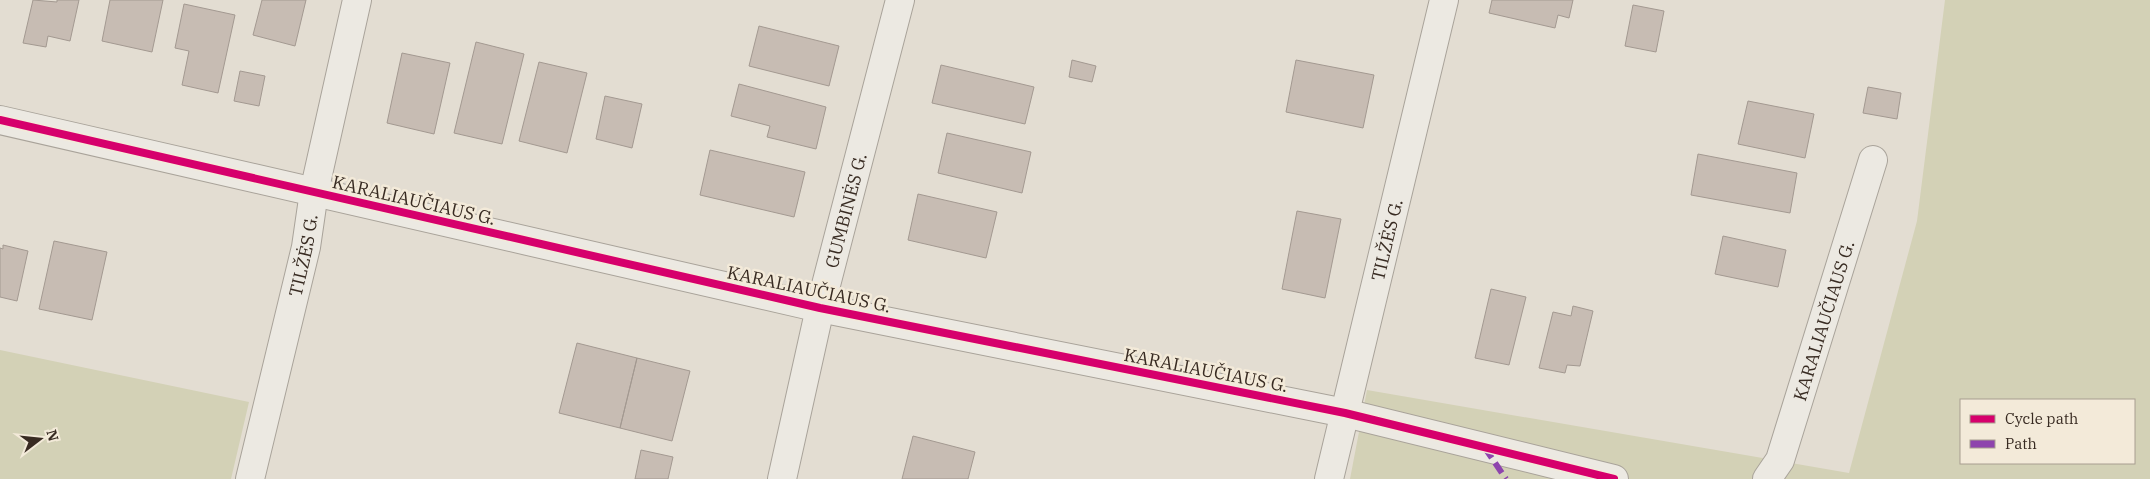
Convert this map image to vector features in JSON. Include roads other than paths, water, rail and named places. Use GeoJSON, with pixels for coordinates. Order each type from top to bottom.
{"type":"FeatureCollection","features":[{"type":"Feature","properties":{"kind":"street","name":"TILŽĖS G."},"geometry":{"type":"LineString","coordinates":[[250,479],[306,248],[314,192],[357,0]]}},
{"type":"Feature","properties":{"kind":"street","name":"GUMBINĖS G."},"geometry":{"type":"LineString","coordinates":[[782,479],[820,308],[900,0]]}},
{"type":"Feature","properties":{"kind":"street","name":"TILŽĖS G."},"geometry":{"type":"LineString","coordinates":[[1329,479],[1444,0]]}},
{"type":"Feature","properties":{"kind":"street","name":"KARALIAUČIAUS G."},"geometry":{"type":"LineString","coordinates":[[0,120],[820,308],[1345,413],[1614,479]]}},
{"type":"Feature","properties":{"kind":"street","name":"KARALIAUČIAUS G."},"geometry":{"type":"LineString","coordinates":[[1767,479],[1780,460],[1873,160]]}}]}
